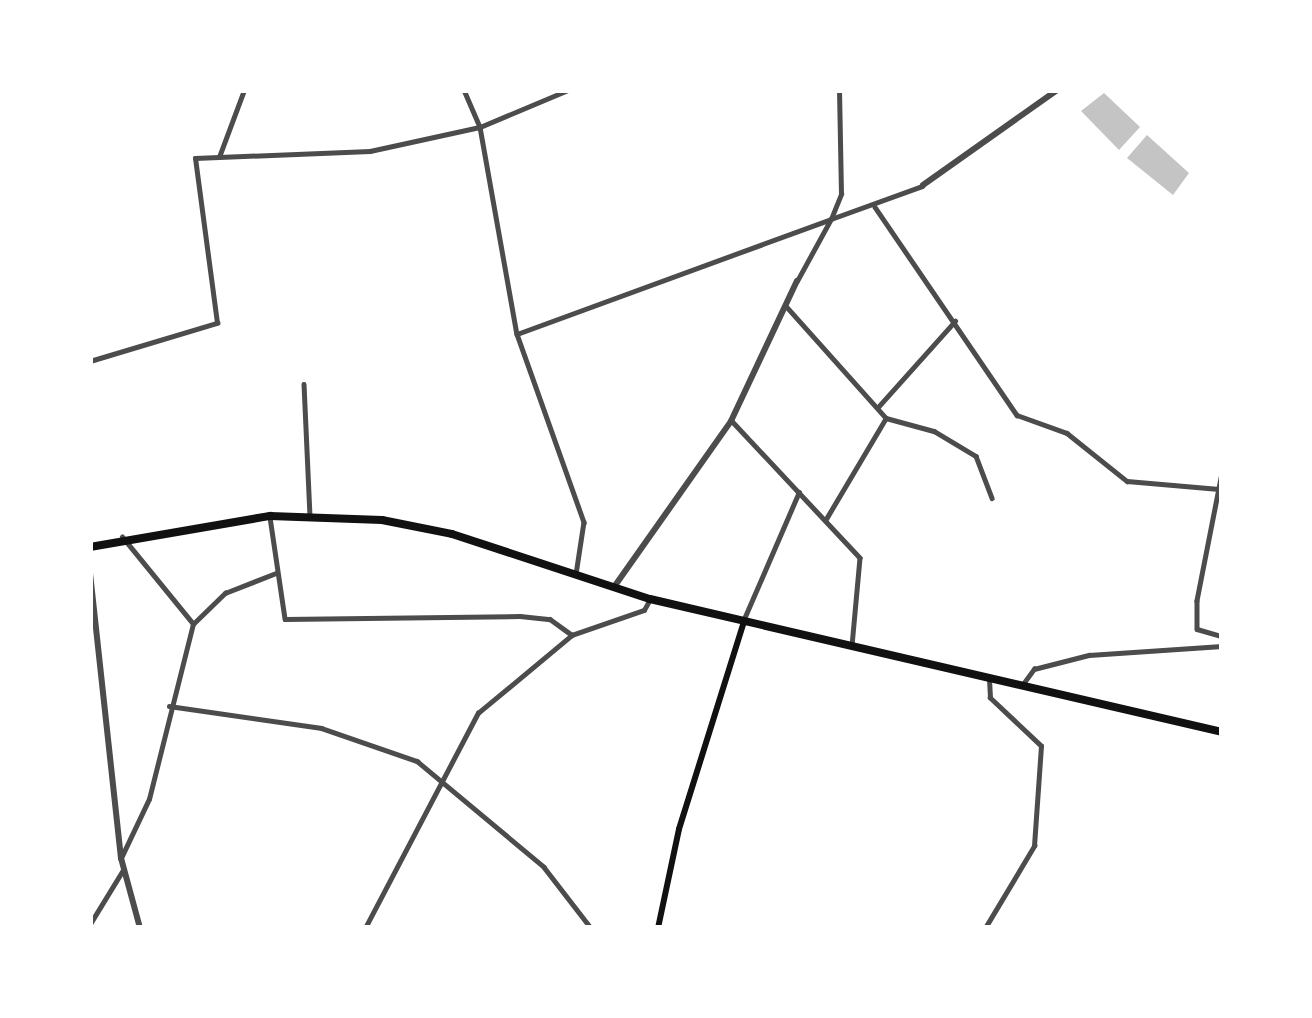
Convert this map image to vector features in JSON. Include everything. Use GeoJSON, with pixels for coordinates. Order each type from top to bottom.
{"type":"FeatureCollection","features":[{"type":"Feature","properties":{"kind":"main road"},"geometry":{"type":"LineString","coordinates":[[90,547],[122,537],[270,516],[310,515],[452,534],[650,599],[1222,732]]}},
{"type":"Feature","properties":{"kind":"main road"},"geometry":{"type":"LineString","coordinates":[[658,928],[679,829],[744,621]]}},
{"type":"Feature","properties":{"kind":"street"},"geometry":{"type":"LineString","coordinates":[[219,157],[244,90]]}},
{"type":"Feature","properties":{"kind":"street"},"geometry":{"type":"LineString","coordinates":[[90,361],[217,323],[195,158],[370,151],[481,127],[568,90]]}},
{"type":"Feature","properties":{"kind":"street"},"geometry":{"type":"LineString","coordinates":[[614,587],[731,421],[831,219],[841,194],[839,90]]}},
{"type":"Feature","properties":{"kind":"street"},"geometry":{"type":"LineString","coordinates":[[517,334],[875,207],[923,185],[1057,90]]}},
{"type":"Feature","properties":{"kind":"street"},"geometry":{"type":"LineString","coordinates":[[467,91],[481,127],[517,334],[584,521],[576,574]]}},
{"type":"Feature","properties":{"kind":"street"},"geometry":{"type":"LineString","coordinates":[[875,207],[1017,415],[1067,433],[1127,481],[1220,489]]}},
{"type":"Feature","properties":{"kind":"street"},"geometry":{"type":"LineString","coordinates":[[786,306],[886,418],[934,431],[976,456],[992,498]]}},
{"type":"Feature","properties":{"kind":"street"},"geometry":{"type":"LineString","coordinates":[[879,406],[956,321]]}},
{"type":"Feature","properties":{"kind":"street"},"geometry":{"type":"LineString","coordinates":[[304,384],[310,515]]}},
{"type":"Feature","properties":{"kind":"street"},"geometry":{"type":"LineString","coordinates":[[826,519],[886,418]]}},
{"type":"Feature","properties":{"kind":"street"},"geometry":{"type":"LineString","coordinates":[[731,421],[860,559],[852,646]]}},
{"type":"Feature","properties":{"kind":"street"},"geometry":{"type":"LineString","coordinates":[[1222,473],[1197,629],[1222,636]]}},
{"type":"Feature","properties":{"kind":"street"},"geometry":{"type":"LineString","coordinates":[[744,621],[755,580],[799,493]]}},
{"type":"Feature","properties":{"kind":"street"},"geometry":{"type":"LineString","coordinates":[[270,516],[285,619],[520,616],[550,619],[572,635]]}},
{"type":"Feature","properties":{"kind":"street"},"geometry":{"type":"LineString","coordinates":[[122,537],[193,624]]}},
{"type":"Feature","properties":{"kind":"street"},"geometry":{"type":"LineString","coordinates":[[90,573],[121,858],[140,928]]}},
{"type":"Feature","properties":{"kind":"street"},"geometry":{"type":"LineString","coordinates":[[121,858],[149,800],[193,624],[225,592],[276,573]]}},
{"type":"Feature","properties":{"kind":"street"},"geometry":{"type":"LineString","coordinates":[[365,928],[441,774],[478,713],[572,635],[644,610],[650,599]]}},
{"type":"Feature","properties":{"kind":"street"},"geometry":{"type":"LineString","coordinates":[[1022,685],[1034,669],[1089,655],[1222,646]]}},
{"type":"Feature","properties":{"kind":"street"},"geometry":{"type":"LineString","coordinates":[[985,928],[1034,846],[1041,746],[990,698],[989,679]]}},
{"type":"Feature","properties":{"kind":"street"},"geometry":{"type":"LineString","coordinates":[[169,706],[321,728],[441,774],[544,867],[591,928]]}},
{"type":"Feature","properties":{"kind":"street"},"geometry":{"type":"LineString","coordinates":[[90,924],[123,870]]}},
{"type":"Feature","properties":{"kind":"building"},"geometry":{"type":"Polygon","coordinates":[[[1104,93],[1140,127],[1119,150],[1081,111],[1104,93]]]}},
{"type":"Feature","properties":{"kind":"building"},"geometry":{"type":"Polygon","coordinates":[[[1147,135],[1189,173],[1173,195],[1127,158],[1147,135]]]}}]}
